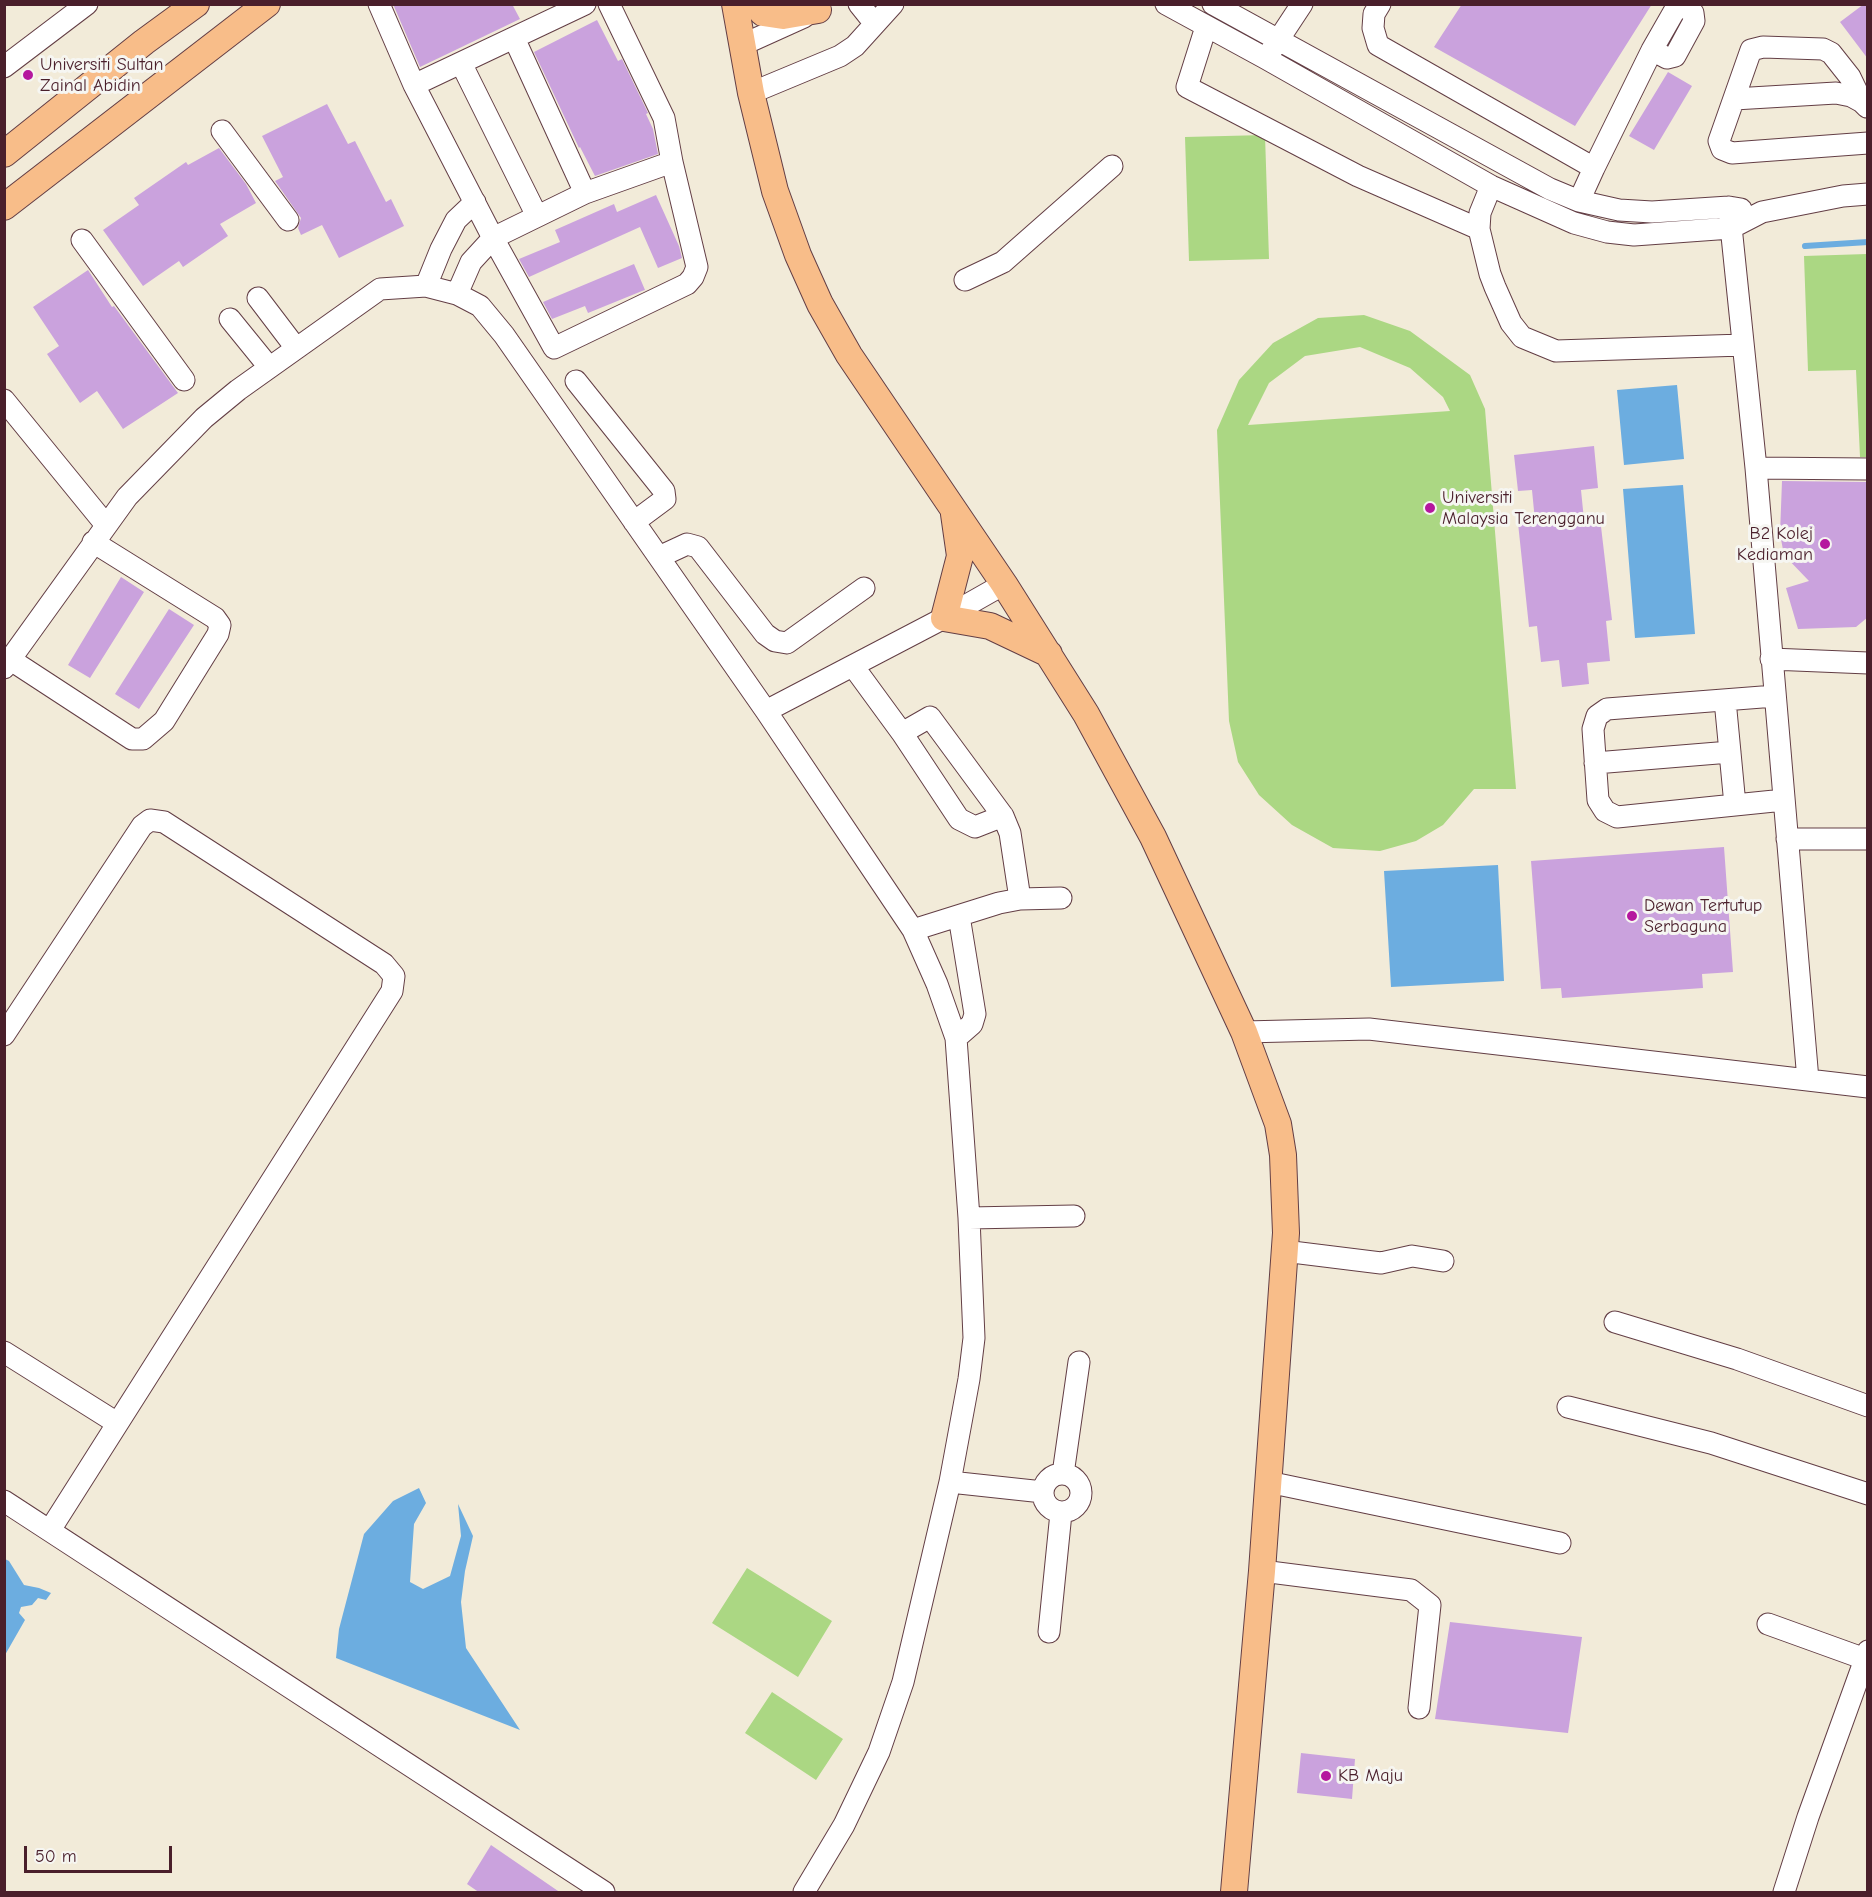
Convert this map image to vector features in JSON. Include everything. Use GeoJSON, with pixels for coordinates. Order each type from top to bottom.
{"type":"FeatureCollection","features":[{"type":"Feature","properties":{"kind":"main road"},"geometry":{"type":"LineString","coordinates":[[4,154],[144,42],[196,4]]}},
{"type":"Feature","properties":{"kind":"main road"},"geometry":{"type":"LineString","coordinates":[[4,207],[267,4]]}},
{"type":"Feature","properties":{"kind":"main road"},"geometry":{"type":"LineString","coordinates":[[735,4],[751,93],[775,191],[798,255],[820,304],[849,355],[1004,584],[1086,714],[1153,837],[1244,1032],[1278,1124],[1283,1155],[1286,1233],[1262,1571],[1234,1893]]}},
{"type":"Feature","properties":{"kind":"main road"},"geometry":{"type":"LineString","coordinates":[[754,4],[763,12],[783,16],[823,7]]}},
{"type":"Feature","properties":{"kind":"main road"},"geometry":{"type":"LineString","coordinates":[[954,509],[960,556],[944,618],[990,626],[1049,654]]}},
{"type":"Feature","properties":{"kind":"street"},"geometry":{"type":"LineString","coordinates":[[4,67],[87,4]]}},
{"type":"Feature","properties":{"kind":"street"},"geometry":{"type":"LineString","coordinates":[[379,4],[414,85],[493,238],[554,348],[687,284],[697,267],[664,118],[609,4]]}},
{"type":"Feature","properties":{"kind":"street"},"geometry":{"type":"LineString","coordinates":[[414,85],[585,4]]}},
{"type":"Feature","properties":{"kind":"street"},"geometry":{"type":"LineString","coordinates":[[859,4],[875,24]]}},
{"type":"Feature","properties":{"kind":"street"},"geometry":{"type":"LineString","coordinates":[[751,93],[840,57],[855,46],[892,4]]}},
{"type":"Feature","properties":{"kind":"street"},"geometry":{"type":"LineString","coordinates":[[1166,4],[1491,186],[1574,223],[1608,232],[1634,235],[1843,196],[1868,194]]}},
{"type":"Feature","properties":{"kind":"street"},"geometry":{"type":"LineString","coordinates":[[1213,4],[1550,189],[1579,201],[1619,210],[1730,217]]}},
{"type":"Feature","properties":{"kind":"street"},"geometry":{"type":"LineString","coordinates":[[1266,58],[1302,4]]}},
{"type":"Feature","properties":{"kind":"street"},"geometry":{"type":"LineString","coordinates":[[1380,4],[1374,14],[1372,28],[1378,45],[1594,168]]}},
{"type":"Feature","properties":{"kind":"street"},"geometry":{"type":"LineString","coordinates":[[742,45],[823,7]]}},
{"type":"Feature","properties":{"kind":"street"},"geometry":{"type":"LineString","coordinates":[[1206,27],[1186,87],[1358,176],[1479,229]]}},
{"type":"Feature","properties":{"kind":"street"},"geometry":{"type":"LineString","coordinates":[[514,38],[585,194]]}},
{"type":"Feature","properties":{"kind":"street"},"geometry":{"type":"LineString","coordinates":[[1865,105],[1850,77],[1831,53],[1824,49],[1763,47],[1751,50],[1719,141],[1722,149],[1732,153],[1868,143]]}},
{"type":"Feature","properties":{"kind":"street"},"geometry":{"type":"LineString","coordinates":[[1579,201],[1652,50]]}},
{"type":"Feature","properties":{"kind":"street"},"geometry":{"type":"LineString","coordinates":[[461,63],[537,216]]}},
{"type":"Feature","properties":{"kind":"street"},"geometry":{"type":"LineString","coordinates":[[1734,99],[1836,93],[1851,96],[1865,105]]}},
{"type":"Feature","properties":{"kind":"street"},"geometry":{"type":"LineString","coordinates":[[222,131],[288,220]]}},
{"type":"Feature","properties":{"kind":"street"},"geometry":{"type":"LineString","coordinates":[[457,294],[471,262],[493,238],[585,194],[672,162]]}},
{"type":"Feature","properties":{"kind":"street"},"geometry":{"type":"LineString","coordinates":[[965,280],[1003,262],[1112,166]]}},
{"type":"Feature","properties":{"kind":"street"},"geometry":{"type":"LineString","coordinates":[[1491,186],[1480,213],[1479,229],[1493,281],[1511,323],[1522,338],[1556,351],[1743,345]]}},
{"type":"Feature","properties":{"kind":"street"},"geometry":{"type":"LineString","coordinates":[[426,286],[456,220],[476,202]]}},
{"type":"Feature","properties":{"kind":"street"},"geometry":{"type":"LineString","coordinates":[[1730,217],[1756,468],[1808,1080]]}},
{"type":"Feature","properties":{"kind":"street"},"geometry":{"type":"LineString","coordinates":[[82,240],[183,380]]}},
{"type":"Feature","properties":{"kind":"street"},"geometry":{"type":"LineString","coordinates":[[4,400],[100,533],[215,618],[220,625],[219,634],[164,721],[143,739],[132,739],[8,664],[100,533],[127,497],[204,418],[238,390],[380,289],[426,286],[457,294],[480,306],[504,336],[659,557],[914,930],[937,984],[956,1038],[969,1218],[974,1338],[969,1379],[950,1482],[903,1682],[879,1752],[844,1825],[804,1893]]}},
{"type":"Feature","properties":{"kind":"street"},"geometry":{"type":"LineString","coordinates":[[258,298],[297,348]]}},
{"type":"Feature","properties":{"kind":"street"},"geometry":{"type":"LineString","coordinates":[[230,319],[269,368]]}},
{"type":"Feature","properties":{"kind":"street"},"geometry":{"type":"LineString","coordinates":[[576,381],[664,491],[665,499],[634,522]]}},
{"type":"Feature","properties":{"kind":"street"},"geometry":{"type":"LineString","coordinates":[[1756,468],[1868,469]]}},
{"type":"Feature","properties":{"kind":"street"},"geometry":{"type":"LineString","coordinates":[[659,557],[687,544],[698,547],[765,634],[775,641],[787,642],[864,588]]}},
{"type":"Feature","properties":{"kind":"street"},"geometry":{"type":"LineString","coordinates":[[766,711],[1004,584]]}},
{"type":"Feature","properties":{"kind":"street"},"geometry":{"type":"LineString","coordinates":[[1771,659],[1868,663]]}},
{"type":"Feature","properties":{"kind":"street"},"geometry":{"type":"LineString","coordinates":[[853,666],[902,733],[959,819],[975,827],[1003,816]]}},
{"type":"Feature","properties":{"kind":"street"},"geometry":{"type":"LineString","coordinates":[[1775,696],[1607,709],[1597,716],[1593,729],[1598,800],[1605,811],[1617,817],[1784,800]]}},
{"type":"Feature","properties":{"kind":"street"},"geometry":{"type":"LineString","coordinates":[[1725,700],[1735,805]]}},
{"type":"Feature","properties":{"kind":"street"},"geometry":{"type":"LineString","coordinates":[[902,733],[930,717],[1003,816],[1010,833],[1020,899]]}},
{"type":"Feature","properties":{"kind":"street"},"geometry":{"type":"LineString","coordinates":[[1595,764],[1730,752]]}},
{"type":"Feature","properties":{"kind":"street"},"geometry":{"type":"LineString","coordinates":[[4,1035],[142,826],[150,820],[164,822],[384,964],[394,976],[392,991],[50,1530]]}},
{"type":"Feature","properties":{"kind":"street"},"geometry":{"type":"LineString","coordinates":[[1787,839],[1868,839]]}},
{"type":"Feature","properties":{"kind":"street"},"geometry":{"type":"LineString","coordinates":[[914,930],[999,903],[1020,899],[1062,898]]}},
{"type":"Feature","properties":{"kind":"street"},"geometry":{"type":"LineString","coordinates":[[956,1038],[972,1024],[975,1014],[959,916]]}},
{"type":"Feature","properties":{"kind":"street"},"geometry":{"type":"LineString","coordinates":[[1244,1032],[1369,1029],[1868,1087]]}},
{"type":"Feature","properties":{"kind":"street"},"geometry":{"type":"LineString","coordinates":[[969,1218],[1074,1216]]}},
{"type":"Feature","properties":{"kind":"street"},"geometry":{"type":"LineString","coordinates":[[1284,1251],[1381,1263],[1412,1256],[1443,1260]]}},
{"type":"Feature","properties":{"kind":"street"},"geometry":{"type":"LineString","coordinates":[[1615,1322],[1737,1359],[1868,1406]]}},
{"type":"Feature","properties":{"kind":"street"},"geometry":{"type":"LineString","coordinates":[[4,1352],[117,1423]]}},
{"type":"Feature","properties":{"kind":"street"},"geometry":{"type":"LineString","coordinates":[[1063,1474],[1079,1362]]}},
{"type":"Feature","properties":{"kind":"street"},"geometry":{"type":"LineString","coordinates":[[1568,1407],[1711,1443],[1868,1494]]}},
{"type":"Feature","properties":{"kind":"street"},"geometry":{"type":"LineString","coordinates":[[1063,1474],[1077,1480],[1082,1495],[1076,1508],[1061,1513],[1047,1506],[1043,1492],[1049,1479],[1063,1474]]}},
{"type":"Feature","properties":{"kind":"street"},"geometry":{"type":"LineString","coordinates":[[950,1482],[1043,1492]]}},
{"type":"Feature","properties":{"kind":"street"},"geometry":{"type":"LineString","coordinates":[[1268,1482],[1560,1543]]}},
{"type":"Feature","properties":{"kind":"street"},"geometry":{"type":"LineString","coordinates":[[4,1501],[603,1893]]}},
{"type":"Feature","properties":{"kind":"street"},"geometry":{"type":"LineString","coordinates":[[1049,1632],[1061,1513]]}},
{"type":"Feature","properties":{"kind":"street"},"geometry":{"type":"LineString","coordinates":[[1262,1571],[1411,1590],[1430,1605],[1419,1708]]}},
{"type":"Feature","properties":{"kind":"street"},"geometry":{"type":"LineString","coordinates":[[1768,1624],[1866,1655],[1808,1817],[1784,1893]]}},
{"type":"Feature","properties":{"kind":"green space"},"geometry":{"type":"Polygon","coordinates":[[[1265,135],[1269,259],[1189,261],[1185,137],[1265,135]]]}},
{"type":"Feature","properties":{"kind":"green space"},"geometry":{"type":"Polygon","coordinates":[[[1867,254],[1868,457],[1860,457],[1856,370],[1808,371],[1804,256],[1867,254]]]}},
{"type":"Feature","properties":{"kind":"green space"},"geometry":{"type":"Polygon","coordinates":[[[1364,315],[1410,331],[1470,375],[1485,409],[1516,789],[1474,789],[1443,825],[1416,841],[1380,851],[1333,848],[1292,825],[1259,795],[1238,762],[1229,721],[1217,430],[1239,380],[1273,343],[1318,318],[1364,315]],[[1360,347],[1305,356],[1269,383],[1248,425],[1450,411],[1443,397],[1410,368],[1360,347]]]}},
{"type":"Feature","properties":{"kind":"green space"},"geometry":{"type":"Polygon","coordinates":[[[747,1568],[832,1621],[798,1677],[712,1623],[747,1568]]]}},
{"type":"Feature","properties":{"kind":"green space"},"geometry":{"type":"Polygon","coordinates":[[[772,1692],[843,1739],[816,1780],[745,1733],[772,1692]]]}},
{"type":"Feature","properties":{"kind":"water"},"geometry":{"type":"Polygon","coordinates":[[[1677,385],[1684,459],[1624,465],[1617,390],[1677,385]]]}},
{"type":"Feature","properties":{"kind":"water"},"geometry":{"type":"Polygon","coordinates":[[[1683,485],[1695,634],[1635,638],[1623,489],[1683,485]]]}},
{"type":"Feature","properties":{"kind":"water"},"geometry":{"type":"Polygon","coordinates":[[[1498,865],[1504,981],[1391,987],[1384,871],[1498,865]]]}},
{"type":"Feature","properties":{"kind":"water"},"geometry":{"type":"Polygon","coordinates":[[[419,1488],[426,1503],[414,1524],[410,1582],[423,1589],[450,1576],[461,1536],[458,1504],[473,1536],[461,1602],[466,1648],[520,1730],[336,1658],[339,1629],[364,1534],[393,1501],[419,1488]]]}},
{"type":"Feature","properties":{"kind":"water"},"geometry":{"type":"Polygon","coordinates":[[[5,1559],[9,1561],[24,1585],[51,1593],[46,1600],[38,1598],[32,1605],[21,1607],[19,1613],[25,1620],[5,1655],[5,1559]]]}},
{"type":"Feature","properties":{"kind":"building"},"geometry":{"type":"Polygon","coordinates":[[[393,4],[512,4],[520,19],[420,67],[393,4]]]}},
{"type":"Feature","properties":{"kind":"building"},"geometry":{"type":"Polygon","coordinates":[[[1462,4],[1652,4],[1575,126],[1434,47],[1462,4]]]}},
{"type":"Feature","properties":{"kind":"building"},"geometry":{"type":"Polygon","coordinates":[[[1864,4],[1868,4],[1868,59],[1840,22],[1864,4]]]}},
{"type":"Feature","properties":{"kind":"building"},"geometry":{"type":"Polygon","coordinates":[[[597,20],[618,61],[622,59],[648,113],[646,114],[653,129],[658,154],[595,176],[579,148],[534,52],[597,20]]]}},
{"type":"Feature","properties":{"kind":"building"},"geometry":{"type":"Polygon","coordinates":[[[1668,72],[1692,86],[1654,150],[1629,136],[1668,72]]]}},
{"type":"Feature","properties":{"kind":"building"},"geometry":{"type":"Polygon","coordinates":[[[327,104],[348,144],[355,141],[386,202],[391,199],[404,226],[339,258],[322,225],[301,235],[298,228],[301,218],[275,181],[283,177],[262,136],[327,104]]]}},
{"type":"Feature","properties":{"kind":"building"},"geometry":{"type":"Polygon","coordinates":[[[219,148],[246,184],[256,203],[220,224],[228,236],[183,267],[179,261],[143,286],[103,230],[139,205],[134,198],[186,162],[188,165],[219,148]]]}},
{"type":"Feature","properties":{"kind":"building"},"geometry":{"type":"Polygon","coordinates":[[[656,195],[679,246],[682,258],[658,268],[640,227],[529,277],[519,259],[560,242],[555,230],[614,204],[617,212],[656,195]]]}},
{"type":"Feature","properties":{"kind":"building"},"geometry":{"type":"Polygon","coordinates":[[[634,264],[645,290],[588,313],[585,306],[552,319],[543,302],[634,264]]]}},
{"type":"Feature","properties":{"kind":"building"},"geometry":{"type":"Polygon","coordinates":[[[88,270],[112,307],[114,306],[178,393],[123,429],[97,391],[80,403],[47,354],[59,346],[33,307],[88,270]]]}},
{"type":"Feature","properties":{"kind":"building"},"geometry":{"type":"Polygon","coordinates":[[[1594,446],[1598,488],[1581,490],[1584,520],[1600,518],[1612,620],[1606,621],[1610,661],[1587,663],[1589,684],[1562,687],[1559,660],[1541,662],[1537,626],[1529,627],[1518,523],[1535,521],[1532,490],[1518,491],[1514,455],[1594,446]]]}},
{"type":"Feature","properties":{"kind":"building","name":"B2 Kolej Kediaman"},"geometry":{"type":"Polygon","coordinates":[[[1782,481],[1868,482],[1868,617],[1856,627],[1798,629],[1786,588],[1809,581],[1784,555],[1780,534],[1782,481]]]}},
{"type":"Feature","properties":{"kind":"building"},"geometry":{"type":"Polygon","coordinates":[[[121,577],[144,592],[90,678],[68,665],[121,577]]]}},
{"type":"Feature","properties":{"kind":"building"},"geometry":{"type":"Polygon","coordinates":[[[169,609],[194,625],[139,709],[115,694],[169,609]]]}},
{"type":"Feature","properties":{"kind":"building","name":"Dewan Tertutup Serbaguna"},"geometry":{"type":"Polygon","coordinates":[[[1724,847],[1733,972],[1702,974],[1703,988],[1562,998],[1561,988],[1541,989],[1531,861],[1724,847]]]}},
{"type":"Feature","properties":{"kind":"building"},"geometry":{"type":"Polygon","coordinates":[[[1450,1622],[1582,1637],[1568,1733],[1435,1719],[1450,1622]]]}},
{"type":"Feature","properties":{"kind":"building","name":"KB Maju"},"geometry":{"type":"Polygon","coordinates":[[[1301,1753],[1355,1759],[1352,1799],[1297,1793],[1301,1753]]]}},
{"type":"Feature","properties":{"kind":"building"},"geometry":{"type":"Polygon","coordinates":[[[491,1845],[561,1893],[480,1893],[467,1884],[491,1845]]]}},
{"type":"Feature","properties":{"kind":"waterway"},"geometry":{"type":"LineString","coordinates":[[1805,246],[1868,242]]}},
{"type":"Feature","properties":{"kind":"place","name":"Universiti Sultan Zainal Abidin"},"geometry":{"type":"Point","coordinates":[28,75]}},
{"type":"Feature","properties":{"kind":"place","name":"Universiti Malaysia Terengganu"},"geometry":{"type":"Point","coordinates":[1430,508]}},
{"type":"Feature","properties":{"kind":"place","name":"B2 Kolej Kediaman"},"geometry":{"type":"Point","coordinates":[1825,544]}},
{"type":"Feature","properties":{"kind":"place","name":"Dewan Tertutup Serbaguna"},"geometry":{"type":"Point","coordinates":[1632,916]}},
{"type":"Feature","properties":{"kind":"place","name":"KB Maju"},"geometry":{"type":"Point","coordinates":[1326,1776]}}]}
